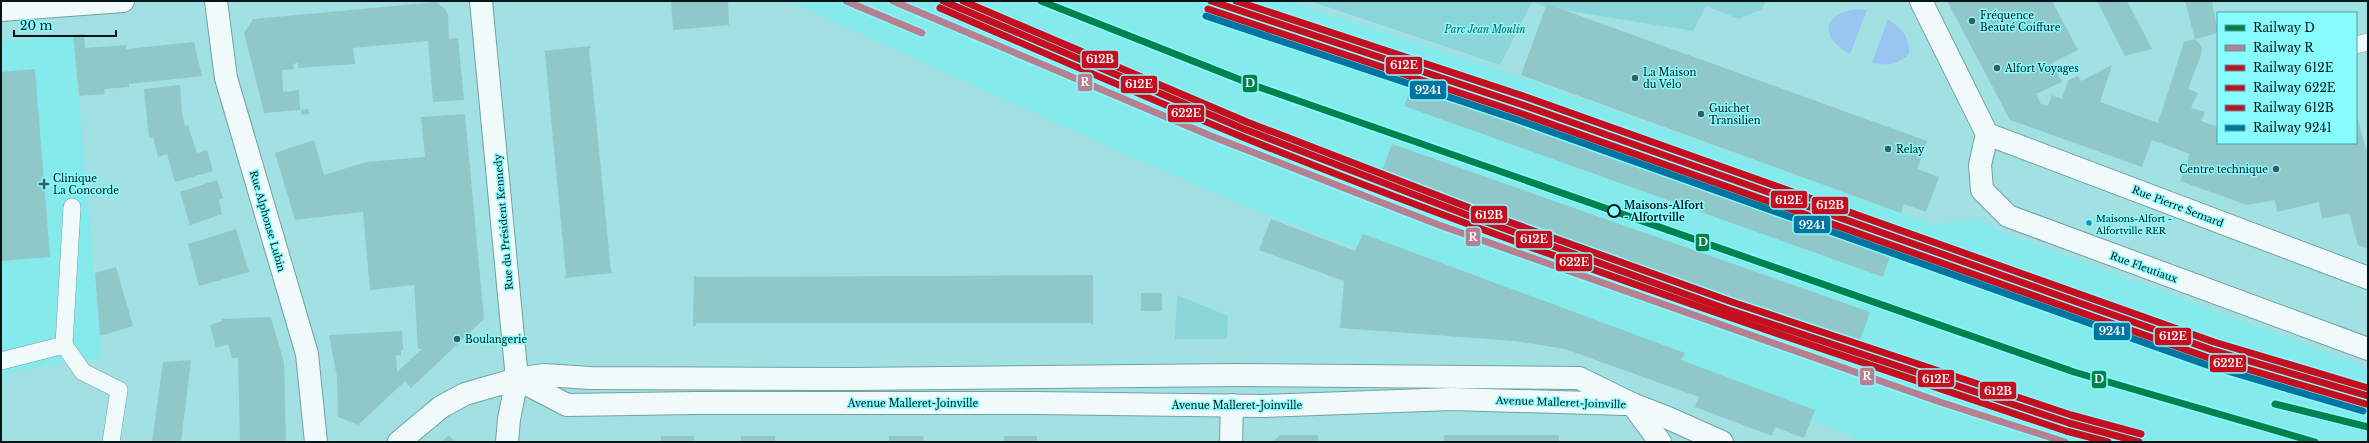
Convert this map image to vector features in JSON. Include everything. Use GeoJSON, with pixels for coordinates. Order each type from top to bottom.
{"type":"FeatureCollection","features":[{"type":"Feature","properties":{"kind":"street"},"geometry":{"type":"LineString","coordinates":[[1,10],[123,1]]}},
{"type":"Feature","properties":{"kind":"street","name":"Rue Alphonse Lubin"},"geometry":{"type":"LineString","coordinates":[[216,1],[226,78],[307,354],[316,442]]}},
{"type":"Feature","properties":{"kind":"street","name":"Rue du Président Kennedy"},"geometry":{"type":"LineString","coordinates":[[481,1],[517,379],[509,419],[507,442]]}},
{"type":"Feature","properties":{"kind":"street"},"geometry":{"type":"LineString","coordinates":[[1921,1],[1987,134]]}},
{"type":"Feature","properties":{"kind":"street","name":"Rue Pierre Semard"},"geometry":{"type":"LineString","coordinates":[[1987,134],[2368,278]]}},
{"type":"Feature","properties":{"kind":"street","name":"Rue Fleutiaux"},"geometry":{"type":"LineString","coordinates":[[1987,134],[1980,165],[1982,190],[2008,216],[2368,349]]}},
{"type":"Feature","properties":{"kind":"street","name":"Avenue Malleret-Joinville"},"geometry":{"type":"LineString","coordinates":[[517,379],[544,375],[590,378],[852,379],[1236,374],[1561,376],[1579,378],[1632,404]]}},
{"type":"Feature","properties":{"kind":"street"},"geometry":{"type":"LineString","coordinates":[[399,442],[419,424],[447,404],[465,394],[517,379]]}},
{"type":"Feature","properties":{"kind":"street","name":"Avenue Malleret-Joinville"},"geometry":{"type":"LineString","coordinates":[[517,379],[567,405],[695,403],[1003,403],[1297,405],[1452,399],[1632,404]]}},
{"type":"Feature","properties":{"kind":"street"},"geometry":{"type":"LineString","coordinates":[[1632,404],[1660,442]]}},
{"type":"Feature","properties":{"kind":"street"},"geometry":{"type":"LineString","coordinates":[[1632,404],[1722,442]]}},
{"type":"Feature","properties":{"kind":"street"},"geometry":{"type":"LineString","coordinates":[[1231,442],[1232,405]]}},
{"type":"Feature","properties":{"kind":"lane"},"geometry":{"type":"LineString","coordinates":[[2357,45],[2368,42]]}},
{"type":"Feature","properties":{"kind":"lane"},"geometry":{"type":"LineString","coordinates":[[72,207],[64,345],[83,372],[119,390],[111,442]]}},
{"type":"Feature","properties":{"kind":"lane"},"geometry":{"type":"LineString","coordinates":[[1,361],[64,345]]}},
{"type":"Feature","properties":{"kind":"shaded area"},"geometry":{"type":"Polygon","coordinates":[[[789,1],[1288,1],[1517,76],[1932,224],[1979,219],[2001,232],[2368,368],[2368,442],[1852,442],[1853,436],[1274,217],[1133,158],[789,1]]]}},
{"type":"Feature","properties":{"kind":"shaded area"},"geometry":{"type":"Polygon","coordinates":[[[1855,9],[1867,10],[1850,54],[1840,48],[1833,41],[1829,34],[1828,28],[1836,16],[1855,9]]]}},
{"type":"Feature","properties":{"kind":"shaded area"},"geometry":{"type":"Polygon","coordinates":[[[1888,19],[1898,26],[1906,37],[1909,47],[1909,54],[1905,58],[1892,64],[1872,63],[1888,19]]]}},
{"type":"Feature","properties":{"kind":"shaded area","name":"Clinique La Concorde"},"geometry":{"type":"Polygon","coordinates":[[[73,35],[102,359],[67,361],[1,375],[1,41],[73,35]]]}},
{"type":"Feature","properties":{"kind":"green space","name":"Parc Jean Moulin"},"geometry":{"type":"Polygon","coordinates":[[[1310,1],[1766,1],[1762,9],[1739,19],[1706,6],[1693,31],[1546,7],[1532,2],[1500,65],[1310,1]]]}},
{"type":"Feature","properties":{"kind":"green space"},"geometry":{"type":"Polygon","coordinates":[[[1177,295],[1228,316],[1227,339],[1175,339],[1177,295]]]}},
{"type":"Feature","properties":{"kind":"building"},"geometry":{"type":"Polygon","coordinates":[[[671,1],[728,1],[729,25],[673,30],[671,1]]]}},
{"type":"Feature","properties":{"kind":"building"},"geometry":{"type":"Polygon","coordinates":[[[1947,1],[2052,1],[2078,50],[2052,63],[2062,82],[2036,94],[2041,104],[2048,106],[2052,95],[2062,99],[2068,80],[2078,76],[2081,81],[2112,65],[2100,102],[2158,123],[2184,42],[2195,39],[2202,47],[2201,55],[2188,89],[2198,93],[2191,108],[2205,112],[2201,121],[2217,127],[2217,144],[2357,144],[2357,117],[2368,156],[2368,249],[2358,245],[2349,213],[2322,219],[2319,202],[2277,212],[2275,200],[2247,205],[2180,181],[2190,154],[2152,140],[2142,167],[2010,120],[1947,1]]]}},
{"type":"Feature","properties":{"kind":"building"},"geometry":{"type":"Polygon","coordinates":[[[2097,1],[2127,1],[2152,49],[2125,56],[2097,1]]]}},
{"type":"Feature","properties":{"kind":"building"},"geometry":{"type":"Polygon","coordinates":[[[2185,1],[2212,1],[2217,33],[2195,39],[2185,1]]]}},
{"type":"Feature","properties":{"kind":"building"},"geometry":{"type":"Polygon","coordinates":[[[436,2],[445,9],[448,15],[449,39],[458,38],[464,100],[433,102],[428,41],[353,48],[355,64],[298,68],[298,63],[293,64],[294,69],[282,70],[283,92],[299,90],[300,110],[264,113],[244,33],[253,19],[436,2]]]}},
{"type":"Feature","properties":{"kind":"building"},"geometry":{"type":"Polygon","coordinates":[[[1547,4],[1927,141],[1917,169],[1939,177],[1926,212],[1904,204],[1901,213],[1521,75],[1547,4]]]}},
{"type":"Feature","properties":{"kind":"building"},"geometry":{"type":"Polygon","coordinates":[[[84,34],[85,48],[126,45],[126,49],[194,42],[202,76],[129,84],[129,87],[104,89],[105,94],[79,96],[73,35],[84,34]]]}},
{"type":"Feature","properties":{"kind":"building"},"geometry":{"type":"Polygon","coordinates":[[[591,46],[589,49],[611,271],[613,273],[564,278],[566,275],[545,53],[543,51],[591,46]]]}},
{"type":"Feature","properties":{"kind":"building"},"geometry":{"type":"Polygon","coordinates":[[[35,69],[50,257],[1,261],[1,72],[35,69]]]}},
{"type":"Feature","properties":{"kind":"building"},"geometry":{"type":"Polygon","coordinates":[[[1414,80],[1650,160],[1893,248],[1883,277],[1404,106],[1414,80]]]}},
{"type":"Feature","properties":{"kind":"building"},"geometry":{"type":"Polygon","coordinates":[[[180,85],[182,114],[185,126],[188,125],[197,153],[207,150],[213,171],[175,182],[167,154],[158,157],[153,137],[149,138],[144,89],[180,85]]]}},
{"type":"Feature","properties":{"kind":"building"},"geometry":{"type":"Polygon","coordinates":[[[308,109],[309,114],[302,115],[301,110],[308,109]]]}},
{"type":"Feature","properties":{"kind":"building"},"geometry":{"type":"Polygon","coordinates":[[[465,114],[484,319],[411,388],[405,381],[358,425],[338,417],[337,377],[329,335],[402,331],[403,350],[401,350],[401,356],[396,355],[397,372],[422,349],[418,349],[414,285],[370,290],[363,212],[295,220],[275,153],[314,140],[324,175],[366,162],[425,157],[421,117],[465,114]]]}},
{"type":"Feature","properties":{"kind":"building"},"geometry":{"type":"Polygon","coordinates":[[[1392,144],[1870,312],[1859,343],[1601,253],[1382,171],[1392,144]]]}},
{"type":"Feature","properties":{"kind":"building"},"geometry":{"type":"Polygon","coordinates":[[[217,180],[223,198],[219,200],[222,214],[190,225],[180,192],[217,180]]]}},
{"type":"Feature","properties":{"kind":"building"},"geometry":{"type":"Polygon","coordinates":[[[1271,219],[1355,251],[1363,234],[1685,353],[1681,360],[1815,410],[1804,438],[1775,427],[1772,436],[1695,407],[1699,397],[1565,349],[1515,341],[1340,328],[1344,281],[1259,250],[1271,219]]]}},
{"type":"Feature","properties":{"kind":"building"},"geometry":{"type":"Polygon","coordinates":[[[236,229],[249,272],[199,286],[188,244],[236,229]]]}},
{"type":"Feature","properties":{"kind":"building"},"geometry":{"type":"Polygon","coordinates":[[[116,267],[133,326],[100,336],[95,273],[116,267]]]}},
{"type":"Feature","properties":{"kind":"building"},"geometry":{"type":"Polygon","coordinates":[[[694,275],[697,277],[1093,275],[1093,325],[1090,323],[696,323],[696,326],[693,326],[694,275]]]}},
{"type":"Feature","properties":{"kind":"building"},"geometry":{"type":"Polygon","coordinates":[[[1141,293],[1162,293],[1162,311],[1141,311],[1141,293]]]}},
{"type":"Feature","properties":{"kind":"building"},"geometry":{"type":"Polygon","coordinates":[[[271,317],[284,363],[286,442],[240,442],[238,358],[232,358],[228,344],[216,348],[210,325],[222,321],[222,319],[271,317]]]}},
{"type":"Feature","properties":{"kind":"building"},"geometry":{"type":"Polygon","coordinates":[[[191,360],[181,442],[152,442],[163,362],[191,360]]]}},
{"type":"Feature","properties":{"kind":"building"},"geometry":{"type":"Polygon","coordinates":[[[449,435],[455,442],[441,442],[449,435]]]}},
{"type":"Feature","properties":{"kind":"building"},"geometry":{"type":"Polygon","coordinates":[[[1280,435],[1318,435],[1318,442],[1273,442],[1280,435]]]}},
{"type":"Feature","properties":{"kind":"building"},"geometry":{"type":"Polygon","coordinates":[[[1444,435],[1559,435],[1559,442],[1444,442],[1444,435]]]}},
{"type":"Feature","properties":{"kind":"building"},"geometry":{"type":"Polygon","coordinates":[[[661,436],[694,436],[694,442],[661,442],[661,436]]]}},
{"type":"Feature","properties":{"kind":"building"},"geometry":{"type":"Polygon","coordinates":[[[741,436],[775,436],[775,442],[741,442],[741,436]]]}},
{"type":"Feature","properties":{"kind":"building"},"geometry":{"type":"Polygon","coordinates":[[[889,436],[923,436],[924,442],[889,442],[889,436]]]}},
{"type":"Feature","properties":{"kind":"building"},"geometry":{"type":"Polygon","coordinates":[[[1004,436],[1037,436],[1037,442],[1004,442],[1004,436]]]}},
{"type":"Feature","properties":{"kind":"rail line","name":"R"},"geometry":{"type":"LineString","coordinates":[[846,1],[922,33]]}},
{"type":"Feature","properties":{"kind":"rail line","name":"R"},"geometry":{"type":"LineString","coordinates":[[893,1],[1211,136],[1439,225],[1940,402],[2065,442]]}},
{"type":"Feature","properties":{"kind":"rail line","name":"612E"},"geometry":{"type":"LineString","coordinates":[[943,1],[1244,129],[1467,215],[1729,310],[2069,423],[2139,442]]}},
{"type":"Feature","properties":{"kind":"rail line","name":"612B"},"geometry":{"type":"LineString","coordinates":[[963,1],[1247,122],[1470,208],[1732,302],[2071,415],[2141,434]]}},
{"type":"Feature","properties":{"kind":"rail line","name":"D"},"geometry":{"type":"LineString","coordinates":[[1041,1],[1256,86],[2074,372],[2315,442]]}},
{"type":"Feature","properties":{"kind":"rail line","name":"612E"},"geometry":{"type":"LineString","coordinates":[[1211,1],[1523,105],[2212,350],[2368,396]]}},
{"type":"Feature","properties":{"kind":"rail line","name":"612B"},"geometry":{"type":"LineString","coordinates":[[1236,1],[1526,97],[2214,342],[2368,388]]}},
{"type":"Feature","properties":{"kind":"rail line","name":"622E"},"geometry":{"type":"LineString","coordinates":[[940,8],[1240,136],[1444,215],[1754,326],[2066,431],[2108,442]]}},
{"type":"Feature","properties":{"kind":"rail line","name":"622E"},"geometry":{"type":"LineString","coordinates":[[1208,9],[1520,113],[2209,358],[2366,404]]}},
{"type":"Feature","properties":{"kind":"rail line","name":"9241"},"geometry":{"type":"LineString","coordinates":[[1206,16],[1518,120],[2207,365],[2363,411]]}},
{"type":"Feature","properties":{"kind":"rail line","name":"D"},"geometry":{"type":"LineString","coordinates":[[2275,404],[2368,427]]}},
{"type":"Feature","properties":{"kind":"place","name":"Fréquence Beauté Coiffure"},"geometry":{"type":"Point","coordinates":[1972,21]}},
{"type":"Feature","properties":{"kind":"place","name":"Alfort Voyages"},"geometry":{"type":"Point","coordinates":[1997,68]}},
{"type":"Feature","properties":{"kind":"place","name":"La Maison du Vélo"},"geometry":{"type":"Point","coordinates":[1635,78]}},
{"type":"Feature","properties":{"kind":"place","name":"Guichet Transilien"},"geometry":{"type":"Point","coordinates":[1701,114]}},
{"type":"Feature","properties":{"kind":"place","name":"Relay"},"geometry":{"type":"Point","coordinates":[1888,149]}},
{"type":"Feature","properties":{"kind":"place","name":"Centre technique"},"geometry":{"type":"Point","coordinates":[2276,169]}},
{"type":"Feature","properties":{"kind":"place","name":"Clinique La Concorde"},"geometry":{"type":"Point","coordinates":[44,184]}},
{"type":"Feature","properties":{"kind":"place","name":"Maisons-Alfort - Alfortville"},"geometry":{"type":"Point","coordinates":[1614,211]}},
{"type":"Feature","properties":{"kind":"place","name":"Maisons-Alfort - Alfortville RER"},"geometry":{"type":"Point","coordinates":[2089,223]}},
{"type":"Feature","properties":{"kind":"place","name":"Boulangerie"},"geometry":{"type":"Point","coordinates":[457,339]}}]}
